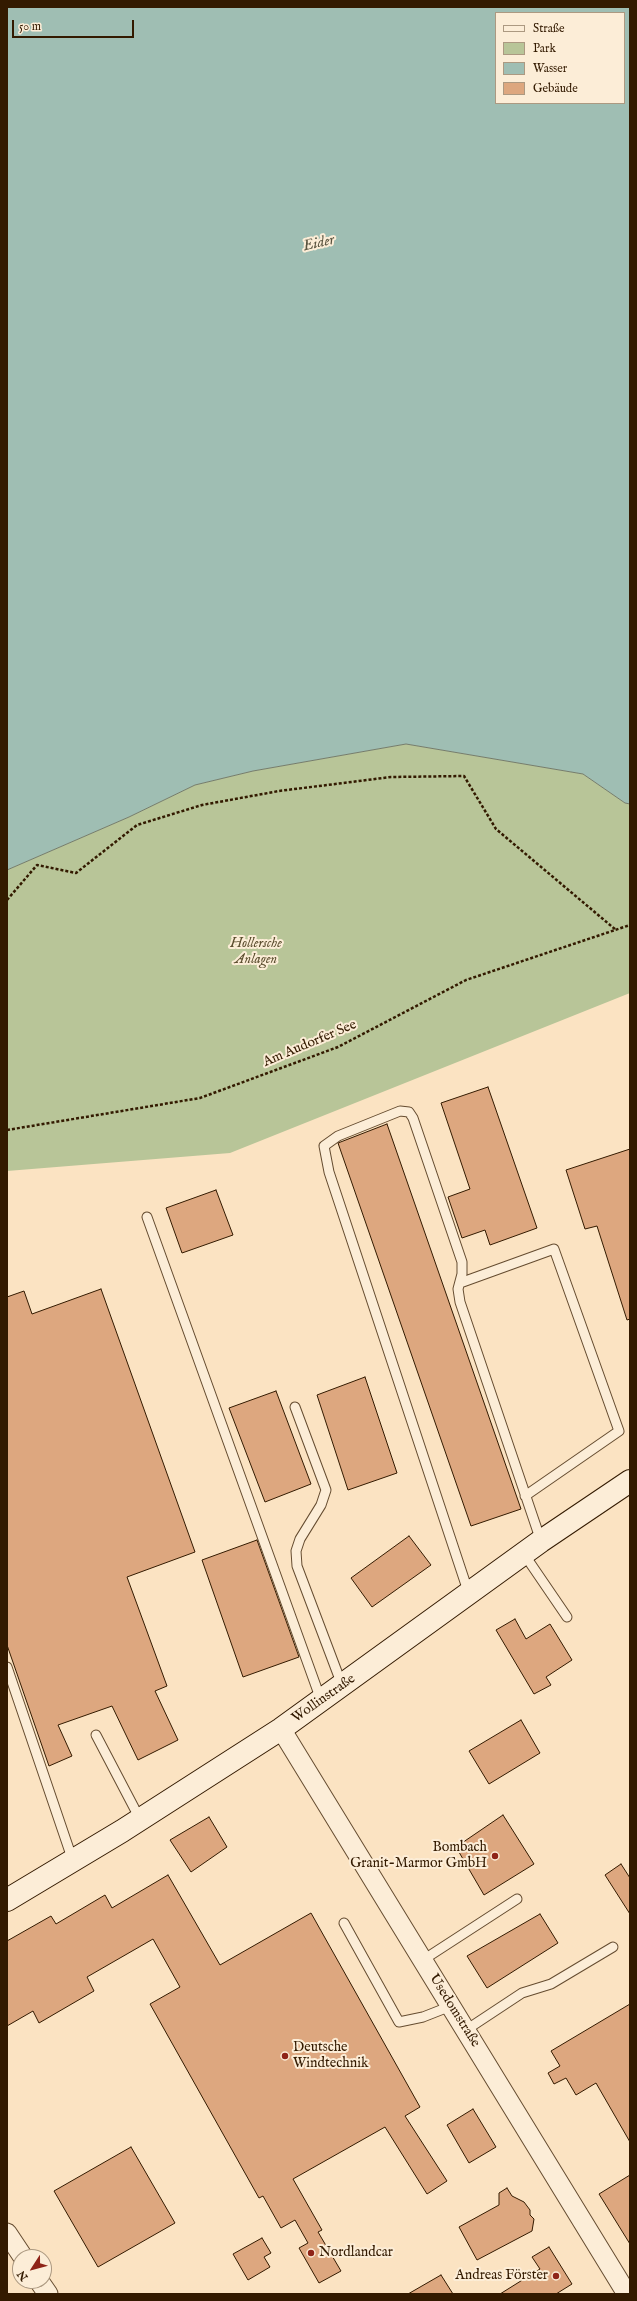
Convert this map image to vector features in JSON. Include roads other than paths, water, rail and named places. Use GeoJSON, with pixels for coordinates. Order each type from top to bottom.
{"type":"FeatureCollection","features":[{"type":"Feature","properties":{"kind":"street","name":"Wollinstraße"},"geometry":{"type":"LineString","coordinates":[[7,1900],[140,1819],[322,1702],[541,1541],[630,1481]]}},
{"type":"Feature","properties":{"kind":"street","name":"Usedomstraße"},"geometry":{"type":"LineString","coordinates":[[281,1729],[627,2294]]}},
{"type":"Feature","properties":{"kind":"street"},"geometry":{"type":"LineString","coordinates":[[7,2233],[18,2249]]}},
{"type":"Feature","properties":{"kind":"lane"},"geometry":{"type":"LineString","coordinates":[[469,1594],[329,1172],[324,1146],[330,1140],[400,1112],[409,1112],[414,1118],[462,1262],[460,1302],[541,1541]]}},
{"type":"Feature","properties":{"kind":"lane"},"geometry":{"type":"LineString","coordinates":[[147,1217],[322,1702]]}},
{"type":"Feature","properties":{"kind":"lane"},"geometry":{"type":"LineString","coordinates":[[460,1283],[554,1248],[619,1431],[525,1496]]}},
{"type":"Feature","properties":{"kind":"lane"},"geometry":{"type":"LineString","coordinates":[[295,1408],[326,1490],[321,1505],[300,1539],[296,1551],[297,1566],[343,1686]]}},
{"type":"Feature","properties":{"kind":"lane"},"geometry":{"type":"LineString","coordinates":[[524,1554],[567,1617]]}},
{"type":"Feature","properties":{"kind":"lane"},"geometry":{"type":"LineString","coordinates":[[7,1667],[73,1861]]}},
{"type":"Feature","properties":{"kind":"lane"},"geometry":{"type":"LineString","coordinates":[[96,1735],[140,1819]]}},
{"type":"Feature","properties":{"kind":"lane"},"geometry":{"type":"LineString","coordinates":[[423,1960],[517,1899]]}},
{"type":"Feature","properties":{"kind":"lane"},"geometry":{"type":"LineString","coordinates":[[344,1923],[398,2022],[424,2017],[451,2006]]}},
{"type":"Feature","properties":{"kind":"lane"},"geometry":{"type":"LineString","coordinates":[[466,2030],[522,1993],[551,1984],[613,1947]]}},
{"type":"Feature","properties":{"kind":"water","name":"Eider"},"geometry":{"type":"Polygon","coordinates":[[[7,7],[630,7],[630,804],[625,803],[583,774],[406,744],[253,771],[195,785],[129,817],[7,870],[7,7]]]}},
{"type":"Feature","properties":{"kind":"place","name":"Bombach Granit-Marmor GmbH"},"geometry":{"type":"Point","coordinates":[495,1856]}},
{"type":"Feature","properties":{"kind":"place","name":"Deutsche Windtechnik"},"geometry":{"type":"Point","coordinates":[285,2056]}},
{"type":"Feature","properties":{"kind":"place","name":"Nordlandcar"},"geometry":{"type":"Point","coordinates":[311,2253]}},
{"type":"Feature","properties":{"kind":"place","name":"Andreas Förster"},"geometry":{"type":"Point","coordinates":[556,2276]}},
{"type":"Feature","properties":{"kind":"park label","name":"Hollersche Anlagen"},"geometry":{"type":"Point","coordinates":[256,952]}}]}
